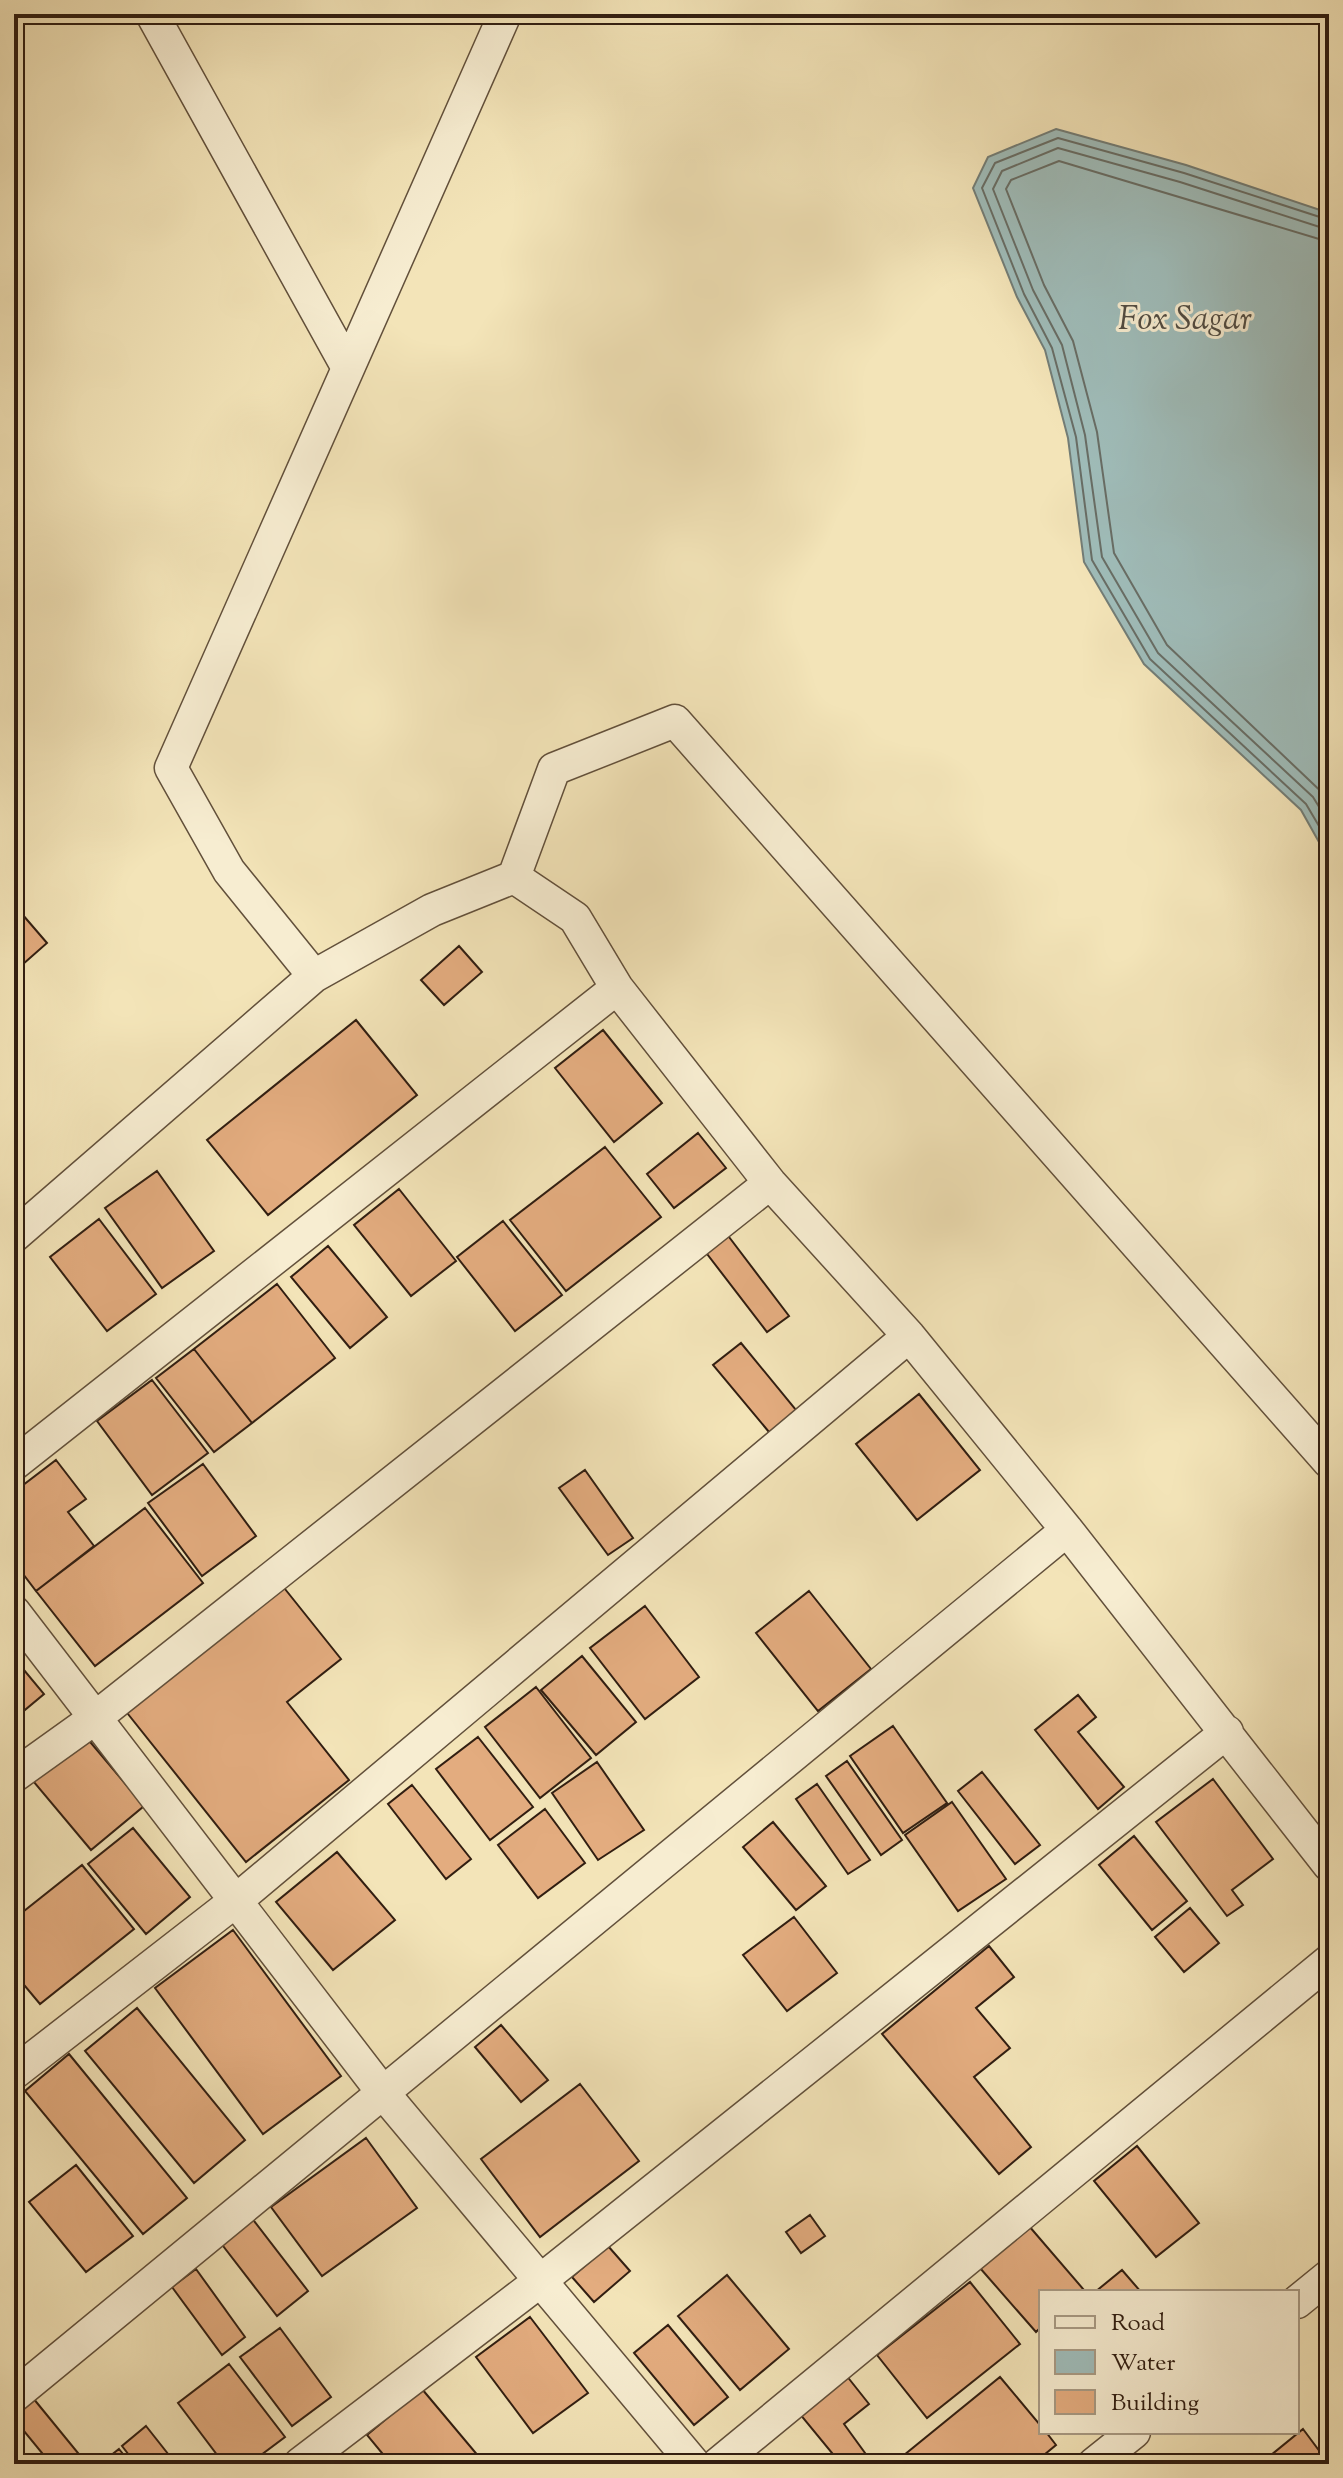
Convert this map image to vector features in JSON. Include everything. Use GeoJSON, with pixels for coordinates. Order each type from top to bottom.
{"type":"FeatureCollection","features":[{"type":"Feature","properties":{"kind":"street"},"geometry":{"type":"LineString","coordinates":[[152,14],[348,368]]}},
{"type":"Feature","properties":{"kind":"street"},"geometry":{"type":"LineString","coordinates":[[314,976],[229,871],[171,768],[505,14]]}},
{"type":"Feature","properties":{"kind":"street"},"geometry":{"type":"LineString","coordinates":[[14,1236],[314,976],[432,910],[514,877],[554,769],[675,721],[1329,1462]]}},
{"type":"Feature","properties":{"kind":"street"},"geometry":{"type":"LineString","coordinates":[[514,877],[575,918],[617,988],[770,1183],[909,1336],[1067,1530],[1329,1865]]}},
{"type":"Feature","properties":{"kind":"street"},"geometry":{"type":"LineString","coordinates":[[14,1464],[617,988]]}},
{"type":"Feature","properties":{"kind":"street"},"geometry":{"type":"LineString","coordinates":[[14,1776],[95,1718],[770,1183]]}},
{"type":"Feature","properties":{"kind":"street"},"geometry":{"type":"LineString","coordinates":[[14,2073],[238,1899],[909,1336]]}},
{"type":"Feature","properties":{"kind":"street"},"geometry":{"type":"LineString","coordinates":[[14,2396],[1067,1530]]}},
{"type":"Feature","properties":{"kind":"street"},"geometry":{"type":"LineString","coordinates":[[14,1612],[238,1899],[384,2094],[694,2464]]}},
{"type":"Feature","properties":{"kind":"street"},"geometry":{"type":"LineString","coordinates":[[300,2464],[540,2281],[1227,1732]]}},
{"type":"Feature","properties":{"kind":"street"},"geometry":{"type":"LineString","coordinates":[[718,2464],[1329,1961]]}},
{"type":"Feature","properties":{"kind":"street"},"geometry":{"type":"LineString","coordinates":[[1299,2300],[1329,2276]]}},
{"type":"Feature","properties":{"kind":"street"},"geometry":{"type":"LineString","coordinates":[[1094,2464],[1132,2434]]}},
{"type":"Feature","properties":{"kind":"water","name":"Fox Sagar"},"geometry":{"type":"Polygon","coordinates":[[[1056,129],[1186,165],[1329,213],[1329,860],[1301,810],[1144,664],[1084,562],[1068,438],[1045,350],[1017,297],[973,188],[988,157],[1056,129]]]}},
{"type":"Feature","properties":{"kind":"building"},"geometry":{"type":"Polygon","coordinates":[[[16,907],[47,943],[14,972],[14,910],[16,907]]]}},
{"type":"Feature","properties":{"kind":"building"},"geometry":{"type":"Polygon","coordinates":[[[459,946],[482,972],[444,1005],[421,980],[459,946]]]}},
{"type":"Feature","properties":{"kind":"building"},"geometry":{"type":"Polygon","coordinates":[[[356,1020],[417,1095],[268,1215],[207,1140],[356,1020]]]}},
{"type":"Feature","properties":{"kind":"building"},"geometry":{"type":"Polygon","coordinates":[[[603,1030],[662,1103],[614,1142],[555,1068],[603,1030]]]}},
{"type":"Feature","properties":{"kind":"building"},"geometry":{"type":"Polygon","coordinates":[[[698,1133],[726,1168],[674,1208],[647,1174],[698,1133]]]}},
{"type":"Feature","properties":{"kind":"building"},"geometry":{"type":"Polygon","coordinates":[[[605,1147],[661,1217],[566,1291],[510,1220],[605,1147]]]}},
{"type":"Feature","properties":{"kind":"building"},"geometry":{"type":"Polygon","coordinates":[[[157,1171],[214,1251],[162,1288],[105,1208],[157,1171]]]}},
{"type":"Feature","properties":{"kind":"building"},"geometry":{"type":"Polygon","coordinates":[[[399,1189],[456,1261],[411,1296],[354,1225],[399,1189]]]}},
{"type":"Feature","properties":{"kind":"building"},"geometry":{"type":"Polygon","coordinates":[[[99,1219],[156,1294],[107,1331],[50,1257],[99,1219]]]}},
{"type":"Feature","properties":{"kind":"building"},"geometry":{"type":"Polygon","coordinates":[[[503,1221],[562,1295],[515,1331],[457,1257],[503,1221]]]}},
{"type":"Feature","properties":{"kind":"building"},"geometry":{"type":"Polygon","coordinates":[[[726,1233],[789,1316],[767,1332],[704,1250],[726,1233]]]}},
{"type":"Feature","properties":{"kind":"building"},"geometry":{"type":"Polygon","coordinates":[[[328,1246],[387,1317],[350,1348],[291,1277],[328,1246]]]}},
{"type":"Feature","properties":{"kind":"building"},"geometry":{"type":"Polygon","coordinates":[[[277,1284],[335,1358],[252,1423],[194,1349],[277,1284]]]}},
{"type":"Feature","properties":{"kind":"building"},"geometry":{"type":"Polygon","coordinates":[[[741,1343],[801,1416],[774,1438],[713,1365],[741,1343]]]}},
{"type":"Feature","properties":{"kind":"building"},"geometry":{"type":"Polygon","coordinates":[[[194,1349],[252,1423],[214,1452],[156,1378],[194,1349]]]}},
{"type":"Feature","properties":{"kind":"building"},"geometry":{"type":"Polygon","coordinates":[[[152,1380],[208,1453],[152,1495],[97,1421],[152,1380]]]}},
{"type":"Feature","properties":{"kind":"building"},"geometry":{"type":"Polygon","coordinates":[[[919,1394],[980,1470],[917,1520],[856,1444],[919,1394]]]}},
{"type":"Feature","properties":{"kind":"building"},"geometry":{"type":"Polygon","coordinates":[[[56,1460],[86,1499],[68,1512],[94,1546],[36,1591],[14,1562],[14,1492],[56,1460]]]}},
{"type":"Feature","properties":{"kind":"building"},"geometry":{"type":"Polygon","coordinates":[[[203,1464],[256,1536],[202,1576],[148,1503],[203,1464]]]}},
{"type":"Feature","properties":{"kind":"building"},"geometry":{"type":"Polygon","coordinates":[[[585,1470],[633,1538],[608,1555],[559,1488],[585,1470]]]}},
{"type":"Feature","properties":{"kind":"building"},"geometry":{"type":"Polygon","coordinates":[[[145,1508],[203,1583],[95,1666],[36,1591],[145,1508]]]}},
{"type":"Feature","properties":{"kind":"building"},"geometry":{"type":"Polygon","coordinates":[[[281,1584],[341,1659],[287,1702],[349,1780],[246,1862],[124,1709],[281,1584]]]}},
{"type":"Feature","properties":{"kind":"building"},"geometry":{"type":"Polygon","coordinates":[[[809,1591],[871,1669],[818,1711],[756,1633],[809,1591]]]}},
{"type":"Feature","properties":{"kind":"building"},"geometry":{"type":"Polygon","coordinates":[[[645,1606],[699,1677],[645,1719],[590,1648],[645,1606]]]}},
{"type":"Feature","properties":{"kind":"building"},"geometry":{"type":"Polygon","coordinates":[[[582,1656],[636,1722],[596,1755],[541,1690],[582,1656]]]}},
{"type":"Feature","properties":{"kind":"building"},"geometry":{"type":"Polygon","coordinates":[[[14,1658],[44,1694],[14,1719],[14,1658]]]}},
{"type":"Feature","properties":{"kind":"building"},"geometry":{"type":"Polygon","coordinates":[[[536,1687],[591,1758],[540,1798],[485,1727],[536,1687]]]}},
{"type":"Feature","properties":{"kind":"building"},"geometry":{"type":"Polygon","coordinates":[[[1078,1695],[1096,1717],[1078,1732],[1124,1787],[1098,1809],[1035,1730],[1078,1695]]]}},
{"type":"Feature","properties":{"kind":"building"},"geometry":{"type":"Polygon","coordinates":[[[893,1726],[947,1803],[903,1833],[850,1756],[893,1726]]]}},
{"type":"Feature","properties":{"kind":"building"},"geometry":{"type":"Polygon","coordinates":[[[86,1737],[144,1806],[91,1850],[33,1781],[86,1737]]]}},
{"type":"Feature","properties":{"kind":"building"},"geometry":{"type":"Polygon","coordinates":[[[478,1737],[533,1807],[490,1840],[436,1769],[478,1737]]]}},
{"type":"Feature","properties":{"kind":"building"},"geometry":{"type":"Polygon","coordinates":[[[847,1761],[902,1840],[881,1855],[826,1776],[847,1761]]]}},
{"type":"Feature","properties":{"kind":"building"},"geometry":{"type":"Polygon","coordinates":[[[597,1762],[644,1830],[598,1860],[552,1793],[597,1762]]]}},
{"type":"Feature","properties":{"kind":"building"},"geometry":{"type":"Polygon","coordinates":[[[982,1772],[1040,1845],[1015,1864],[958,1791],[982,1772]]]}},
{"type":"Feature","properties":{"kind":"building"},"geometry":{"type":"Polygon","coordinates":[[[1213,1779],[1273,1859],[1232,1890],[1243,1905],[1227,1916],[1156,1822],[1213,1779]]]}},
{"type":"Feature","properties":{"kind":"building"},"geometry":{"type":"Polygon","coordinates":[[[817,1784],[870,1860],[848,1874],[796,1799],[817,1784]]]}},
{"type":"Feature","properties":{"kind":"building"},"geometry":{"type":"Polygon","coordinates":[[[412,1785],[471,1859],[446,1879],[388,1804],[412,1785]]]}},
{"type":"Feature","properties":{"kind":"building"},"geometry":{"type":"Polygon","coordinates":[[[952,1802],[1006,1879],[958,1911],[905,1835],[952,1802]]]}},
{"type":"Feature","properties":{"kind":"building"},"geometry":{"type":"Polygon","coordinates":[[[545,1809],[585,1863],[538,1898],[498,1845],[545,1809]]]}},
{"type":"Feature","properties":{"kind":"building"},"geometry":{"type":"Polygon","coordinates":[[[773,1822],[826,1886],[796,1910],[743,1847],[773,1822]]]}},
{"type":"Feature","properties":{"kind":"building"},"geometry":{"type":"Polygon","coordinates":[[[133,1828],[190,1897],[146,1934],[88,1864],[133,1828]]]}},
{"type":"Feature","properties":{"kind":"building"},"geometry":{"type":"Polygon","coordinates":[[[1134,1836],[1187,1901],[1152,1930],[1099,1865],[1134,1836]]]}},
{"type":"Feature","properties":{"kind":"building"},"geometry":{"type":"Polygon","coordinates":[[[337,1852],[395,1920],[333,1970],[276,1902],[337,1852]]]}},
{"type":"Feature","properties":{"kind":"building"},"geometry":{"type":"Polygon","coordinates":[[[82,1865],[134,1929],[40,2004],[14,1973],[14,1919],[82,1865]]]}},
{"type":"Feature","properties":{"kind":"building"},"geometry":{"type":"Polygon","coordinates":[[[1190,1908],[1219,1943],[1184,1972],[1155,1937],[1190,1908]]]}},
{"type":"Feature","properties":{"kind":"building"},"geometry":{"type":"Polygon","coordinates":[[[794,1917],[837,1973],[787,2011],[743,1955],[794,1917]]]}},
{"type":"Feature","properties":{"kind":"building"},"geometry":{"type":"Polygon","coordinates":[[[233,1930],[341,2076],[263,2134],[155,1988],[233,1930]]]}},
{"type":"Feature","properties":{"kind":"building"},"geometry":{"type":"Polygon","coordinates":[[[989,1946],[1014,1977],[976,2008],[1010,2048],[974,2077],[1031,2147],[999,2174],[882,2034],[989,1946]]]}},
{"type":"Feature","properties":{"kind":"building"},"geometry":{"type":"Polygon","coordinates":[[[137,2008],[245,2140],[194,2183],[85,2051],[137,2008]]]}},
{"type":"Feature","properties":{"kind":"building"},"geometry":{"type":"Polygon","coordinates":[[[501,2025],[548,2080],[521,2102],[475,2047],[501,2025]]]}},
{"type":"Feature","properties":{"kind":"building"},"geometry":{"type":"Polygon","coordinates":[[[69,2054],[187,2198],[143,2234],[25,2091],[69,2054]]]}},
{"type":"Feature","properties":{"kind":"building"},"geometry":{"type":"Polygon","coordinates":[[[580,2084],[639,2161],[540,2237],[481,2159],[580,2084]]]}},
{"type":"Feature","properties":{"kind":"building"},"geometry":{"type":"Polygon","coordinates":[[[366,2138],[417,2208],[322,2276],[271,2207],[366,2138]]]}},
{"type":"Feature","properties":{"kind":"building"},"geometry":{"type":"Polygon","coordinates":[[[1137,2146],[1199,2223],[1156,2257],[1094,2181],[1137,2146]]]}},
{"type":"Feature","properties":{"kind":"building"},"geometry":{"type":"Polygon","coordinates":[[[76,2165],[133,2236],[86,2272],[29,2202],[76,2165]]]}},
{"type":"Feature","properties":{"kind":"building"},"geometry":{"type":"Polygon","coordinates":[[[810,2215],[825,2236],[801,2253],[786,2232],[810,2215]]]}},
{"type":"Feature","properties":{"kind":"building"},"geometry":{"type":"Polygon","coordinates":[[[251,2217],[308,2291],[277,2316],[220,2242],[251,2217]]]}},
{"type":"Feature","properties":{"kind":"building"},"geometry":{"type":"Polygon","coordinates":[[[1029,2226],[1084,2290],[1039,2290],[1039,2329],[1036,2332],[980,2268],[1029,2226]]]}},
{"type":"Feature","properties":{"kind":"building"},"geometry":{"type":"Polygon","coordinates":[[[608,2246],[630,2271],[594,2302],[572,2277],[608,2246]]]}},
{"type":"Feature","properties":{"kind":"building"},"geometry":{"type":"Polygon","coordinates":[[[196,2269],[245,2337],[222,2355],[172,2287],[196,2269]]]}},
{"type":"Feature","properties":{"kind":"building"},"geometry":{"type":"Polygon","coordinates":[[[1122,2270],[1139,2290],[1097,2290],[1122,2270]]]}},
{"type":"Feature","properties":{"kind":"building"},"geometry":{"type":"Polygon","coordinates":[[[727,2275],[789,2349],[740,2390],[678,2316],[727,2275]]]}},
{"type":"Feature","properties":{"kind":"building"},"geometry":{"type":"Polygon","coordinates":[[[970,2282],[1020,2344],[927,2418],[877,2355],[970,2282]]]}},
{"type":"Feature","properties":{"kind":"building"},"geometry":{"type":"Polygon","coordinates":[[[530,2317],[588,2393],[533,2433],[476,2357],[530,2317]]]}},
{"type":"Feature","properties":{"kind":"building"},"geometry":{"type":"Polygon","coordinates":[[[668,2325],[728,2397],[694,2425],[634,2353],[668,2325]]]}},
{"type":"Feature","properties":{"kind":"building"},"geometry":{"type":"Polygon","coordinates":[[[280,2328],[331,2397],[292,2426],[240,2357],[280,2328]]]}},
{"type":"Feature","properties":{"kind":"building"},"geometry":{"type":"Polygon","coordinates":[[[229,2364],[285,2437],[249,2464],[224,2464],[178,2403],[229,2364]]]}},
{"type":"Feature","properties":{"kind":"building"},"geometry":{"type":"Polygon","coordinates":[[[846,2375],[869,2404],[844,2424],[873,2464],[841,2464],[799,2413],[846,2375]]]}},
{"type":"Feature","properties":{"kind":"building"},"geometry":{"type":"Polygon","coordinates":[[[1000,2377],[1039,2424],[1039,2434],[1048,2434],[1056,2445],[1033,2464],[893,2464],[1000,2377]]]}},
{"type":"Feature","properties":{"kind":"building"},"geometry":{"type":"Polygon","coordinates":[[[422,2389],[485,2464],[391,2464],[367,2435],[422,2389]]]}},
{"type":"Feature","properties":{"kind":"building"},"geometry":{"type":"Polygon","coordinates":[[[33,2398],[87,2464],[51,2464],[14,2419],[14,2414],[33,2398]]]}},
{"type":"Feature","properties":{"kind":"building"},"geometry":{"type":"Polygon","coordinates":[[[146,2426],[176,2464],[136,2464],[122,2446],[146,2426]]]}},
{"type":"Feature","properties":{"kind":"building"},"geometry":{"type":"Polygon","coordinates":[[[1303,2429],[1329,2464],[1260,2464],[1299,2434],[1303,2429]]]}},
{"type":"Feature","properties":{"kind":"building"},"geometry":{"type":"Polygon","coordinates":[[[119,2449],[131,2464],[100,2464],[119,2449]]]}}]}
